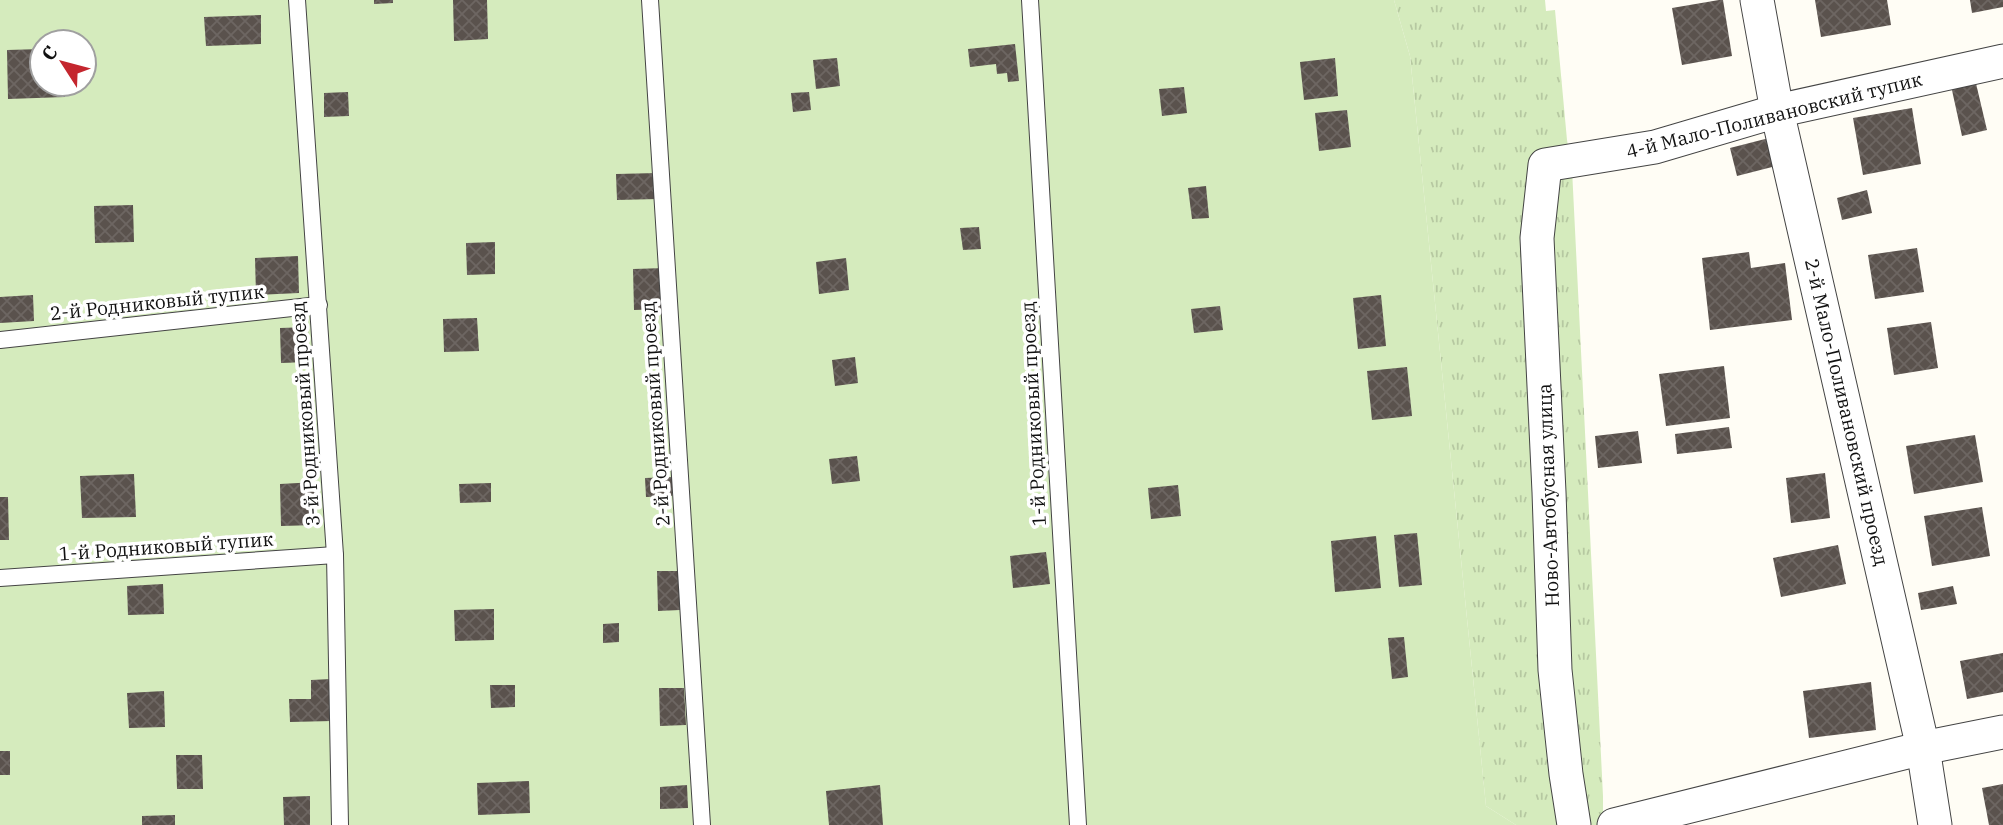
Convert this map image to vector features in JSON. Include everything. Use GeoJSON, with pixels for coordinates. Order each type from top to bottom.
{"type":"FeatureCollection","features":[{"type":"Feature","properties":{"kind":"street","name":"2-й Мало-Поливановский проезд"},"geometry":{"type":"LineString","coordinates":[[1757,0],[1777,111],[1923,748],[1936,825]]}},
{"type":"Feature","properties":{"kind":"street","name":"4-й Мало-Поливановский тупик"},"geometry":{"type":"LineString","coordinates":[[1545,165],[1656,147],[1777,111],[2003,61]]}},
{"type":"Feature","properties":{"kind":"street","name":"Ново-Автобусная улица"},"geometry":{"type":"LineString","coordinates":[[1545,165],[1537,238],[1555,670],[1574,825]]}},
{"type":"Feature","properties":{"kind":"street"},"geometry":{"type":"LineString","coordinates":[[1614,825],[1923,748],[2003,732]]}},
{"type":"Feature","properties":{"kind":"lane","name":"3-й Родниковый проезд"},"geometry":{"type":"LineString","coordinates":[[298,0],[335,555],[340,825]]}},
{"type":"Feature","properties":{"kind":"lane","name":"2-й Родниковый проезд"},"geometry":{"type":"LineString","coordinates":[[650,0],[702,825]]}},
{"type":"Feature","properties":{"kind":"lane","name":"1-й Родниковый проезд"},"geometry":{"type":"LineString","coordinates":[[1030,0],[1078,825]]}},
{"type":"Feature","properties":{"kind":"lane","name":"2-й Родниковый тупик"},"geometry":{"type":"LineString","coordinates":[[0,340],[319,305]]}},
{"type":"Feature","properties":{"kind":"lane","name":"1-й Родниковый тупик"},"geometry":{"type":"LineString","coordinates":[[0,578],[335,555]]}},
{"type":"Feature","properties":{"kind":"green space"},"geometry":{"type":"Polygon","coordinates":[[[0,0],[1394,0],[1410,56],[1486,806],[1516,825],[0,825],[0,0]]]}},
{"type":"Feature","properties":{"kind":"green space"},"geometry":{"type":"Polygon","coordinates":[[[1394,0],[1545,0],[1546,11],[1555,10],[1572,169],[1603,825],[1516,825],[1486,806],[1410,56],[1394,0]]]}},
{"type":"Feature","properties":{"kind":"building"},"geometry":{"type":"Polygon","coordinates":[[[374,0],[393,0],[393,3],[374,4],[374,0]]]}},
{"type":"Feature","properties":{"kind":"building"},"geometry":{"type":"Polygon","coordinates":[[[453,0],[487,0],[488,39],[454,41],[453,0]]]}},
{"type":"Feature","properties":{"kind":"building"},"geometry":{"type":"Polygon","coordinates":[[[1723,0],[1732,56],[1682,65],[1672,8],[1723,0]]]}},
{"type":"Feature","properties":{"kind":"building"},"geometry":{"type":"Polygon","coordinates":[[[1815,0],[1887,0],[1891,25],[1821,37],[1815,0]]]}},
{"type":"Feature","properties":{"kind":"building"},"geometry":{"type":"Polygon","coordinates":[[[1970,0],[2003,0],[2003,7],[1972,13],[1970,0]]]}},
{"type":"Feature","properties":{"kind":"building"},"geometry":{"type":"Polygon","coordinates":[[[261,15],[261,44],[206,46],[204,17],[261,15]]]}},
{"type":"Feature","properties":{"kind":"building"},"geometry":{"type":"Polygon","coordinates":[[[1015,44],[1019,81],[1008,82],[1007,73],[997,74],[996,64],[970,67],[968,49],[1015,44]]]}},
{"type":"Feature","properties":{"kind":"building"},"geometry":{"type":"Polygon","coordinates":[[[28,49],[28,98],[36,98],[8,99],[7,50],[28,49]]]}},
{"type":"Feature","properties":{"kind":"building"},"geometry":{"type":"Polygon","coordinates":[[[837,58],[840,86],[816,89],[813,60],[837,58]]]}},
{"type":"Feature","properties":{"kind":"building"},"geometry":{"type":"Polygon","coordinates":[[[1335,58],[1338,96],[1304,100],[1300,62],[1335,58]]]}},
{"type":"Feature","properties":{"kind":"building"},"geometry":{"type":"Polygon","coordinates":[[[1974,75],[1987,130],[1962,136],[1950,81],[1974,75]]]}},
{"type":"Feature","properties":{"kind":"building"},"geometry":{"type":"Polygon","coordinates":[[[1184,87],[1187,113],[1162,116],[1159,89],[1184,87]]]}},
{"type":"Feature","properties":{"kind":"building"},"geometry":{"type":"Polygon","coordinates":[[[348,92],[349,116],[324,117],[324,93],[348,92]]]}},
{"type":"Feature","properties":{"kind":"building"},"geometry":{"type":"Polygon","coordinates":[[[809,92],[811,110],[793,112],[791,93],[809,92]]]}},
{"type":"Feature","properties":{"kind":"building"},"geometry":{"type":"Polygon","coordinates":[[[1912,108],[1921,164],[1863,175],[1853,118],[1912,108]]]}},
{"type":"Feature","properties":{"kind":"building"},"geometry":{"type":"Polygon","coordinates":[[[1347,110],[1351,147],[1319,151],[1315,113],[1347,110]]]}},
{"type":"Feature","properties":{"kind":"building"},"geometry":{"type":"Polygon","coordinates":[[[1769,138],[1776,166],[1737,176],[1730,148],[1769,138]]]}},
{"type":"Feature","properties":{"kind":"building"},"geometry":{"type":"Polygon","coordinates":[[[657,173],[658,199],[617,200],[616,174],[657,173]]]}},
{"type":"Feature","properties":{"kind":"building"},"geometry":{"type":"Polygon","coordinates":[[[1206,186],[1209,218],[1192,219],[1188,188],[1206,186]]]}},
{"type":"Feature","properties":{"kind":"building"},"geometry":{"type":"Polygon","coordinates":[[[1867,190],[1872,213],[1842,220],[1837,198],[1867,190]]]}},
{"type":"Feature","properties":{"kind":"building"},"geometry":{"type":"Polygon","coordinates":[[[133,205],[134,242],[95,243],[94,206],[133,205]]]}},
{"type":"Feature","properties":{"kind":"building"},"geometry":{"type":"Polygon","coordinates":[[[979,227],[981,249],[963,250],[960,228],[979,227]]]}},
{"type":"Feature","properties":{"kind":"building"},"geometry":{"type":"Polygon","coordinates":[[[495,242],[495,274],[467,275],[466,243],[495,242]]]}},
{"type":"Feature","properties":{"kind":"building"},"geometry":{"type":"Polygon","coordinates":[[[1917,248],[1924,292],[1875,299],[1868,255],[1917,248]]]}},
{"type":"Feature","properties":{"kind":"building"},"geometry":{"type":"Polygon","coordinates":[[[1749,252],[1751,268],[1785,263],[1792,320],[1710,330],[1702,258],[1749,252]]]}},
{"type":"Feature","properties":{"kind":"building"},"geometry":{"type":"Polygon","coordinates":[[[298,256],[299,293],[256,295],[255,258],[298,256]]]}},
{"type":"Feature","properties":{"kind":"building"},"geometry":{"type":"Polygon","coordinates":[[[846,258],[849,290],[819,294],[816,262],[846,258]]]}},
{"type":"Feature","properties":{"kind":"building"},"geometry":{"type":"Polygon","coordinates":[[[665,268],[666,309],[634,310],[633,269],[665,268]]]}},
{"type":"Feature","properties":{"kind":"building"},"geometry":{"type":"Polygon","coordinates":[[[33,295],[34,321],[0,323],[0,297],[33,295]]]}},
{"type":"Feature","properties":{"kind":"building"},"geometry":{"type":"Polygon","coordinates":[[[1381,295],[1386,346],[1358,349],[1353,298],[1381,295]]]}},
{"type":"Feature","properties":{"kind":"building"},"geometry":{"type":"Polygon","coordinates":[[[1220,306],[1223,330],[1194,333],[1191,309],[1220,306]]]}},
{"type":"Feature","properties":{"kind":"building"},"geometry":{"type":"Polygon","coordinates":[[[477,318],[479,351],[444,352],[443,319],[477,318]]]}},
{"type":"Feature","properties":{"kind":"building"},"geometry":{"type":"Polygon","coordinates":[[[1931,322],[1938,368],[1894,375],[1887,328],[1931,322]]]}},
{"type":"Feature","properties":{"kind":"building"},"geometry":{"type":"Polygon","coordinates":[[[308,327],[309,362],[281,363],[280,328],[308,327]]]}},
{"type":"Feature","properties":{"kind":"building"},"geometry":{"type":"Polygon","coordinates":[[[855,357],[858,383],[835,386],[832,360],[855,357]]]}},
{"type":"Feature","properties":{"kind":"building"},"geometry":{"type":"Polygon","coordinates":[[[1724,366],[1730,418],[1666,426],[1659,374],[1724,366]]]}},
{"type":"Feature","properties":{"kind":"building"},"geometry":{"type":"Polygon","coordinates":[[[1407,367],[1412,416],[1372,420],[1367,371],[1407,367]]]}},
{"type":"Feature","properties":{"kind":"building"},"geometry":{"type":"Polygon","coordinates":[[[1729,427],[1732,448],[1677,454],[1675,434],[1729,427]]]}},
{"type":"Feature","properties":{"kind":"building"},"geometry":{"type":"Polygon","coordinates":[[[1638,431],[1642,463],[1598,468],[1595,436],[1638,431]]]}},
{"type":"Feature","properties":{"kind":"building"},"geometry":{"type":"Polygon","coordinates":[[[1975,435],[1983,482],[1914,494],[1906,446],[1975,435]]]}},
{"type":"Feature","properties":{"kind":"building"},"geometry":{"type":"Polygon","coordinates":[[[857,456],[860,481],[832,484],[829,459],[857,456]]]}},
{"type":"Feature","properties":{"kind":"building"},"geometry":{"type":"Polygon","coordinates":[[[1825,473],[1830,518],[1791,523],[1786,478],[1825,473]]]}},
{"type":"Feature","properties":{"kind":"building"},"geometry":{"type":"Polygon","coordinates":[[[134,474],[136,517],[82,518],[80,476],[134,474]]]}},
{"type":"Feature","properties":{"kind":"building"},"geometry":{"type":"Polygon","coordinates":[[[672,477],[672,496],[646,497],[645,478],[672,477]]]}},
{"type":"Feature","properties":{"kind":"building"},"geometry":{"type":"Polygon","coordinates":[[[316,482],[317,525],[281,526],[280,484],[316,482]]]}},
{"type":"Feature","properties":{"kind":"building"},"geometry":{"type":"Polygon","coordinates":[[[491,483],[491,502],[460,503],[459,484],[491,483]]]}},
{"type":"Feature","properties":{"kind":"building"},"geometry":{"type":"Polygon","coordinates":[[[1178,485],[1181,516],[1151,519],[1148,488],[1178,485]]]}},
{"type":"Feature","properties":{"kind":"building"},"geometry":{"type":"Polygon","coordinates":[[[0,497],[8,497],[9,540],[0,540],[0,497]]]}},
{"type":"Feature","properties":{"kind":"building"},"geometry":{"type":"Polygon","coordinates":[[[1982,507],[1990,556],[1932,566],[1924,516],[1982,507]]]}},
{"type":"Feature","properties":{"kind":"building"},"geometry":{"type":"Polygon","coordinates":[[[1417,533],[1422,585],[1399,587],[1394,535],[1417,533]]]}},
{"type":"Feature","properties":{"kind":"building"},"geometry":{"type":"Polygon","coordinates":[[[1376,536],[1381,588],[1335,592],[1331,541],[1376,536]]]}},
{"type":"Feature","properties":{"kind":"building"},"geometry":{"type":"Polygon","coordinates":[[[1838,545],[1846,584],[1781,597],[1773,558],[1838,545]]]}},
{"type":"Feature","properties":{"kind":"building"},"geometry":{"type":"Polygon","coordinates":[[[1046,552],[1050,584],[1013,588],[1010,556],[1046,552]]]}},
{"type":"Feature","properties":{"kind":"building"},"geometry":{"type":"Polygon","coordinates":[[[657,571],[679,571],[680,610],[658,611],[657,571]]]}},
{"type":"Feature","properties":{"kind":"building"},"geometry":{"type":"Polygon","coordinates":[[[163,584],[164,614],[128,615],[127,586],[163,584]]]}},
{"type":"Feature","properties":{"kind":"building"},"geometry":{"type":"Polygon","coordinates":[[[1953,586],[1957,604],[1921,610],[1918,593],[1953,586]]]}},
{"type":"Feature","properties":{"kind":"building"},"geometry":{"type":"Polygon","coordinates":[[[494,609],[494,640],[455,641],[454,610],[494,609]]]}},
{"type":"Feature","properties":{"kind":"building"},"geometry":{"type":"Polygon","coordinates":[[[619,623],[619,642],[603,643],[603,624],[619,623]]]}},
{"type":"Feature","properties":{"kind":"building"},"geometry":{"type":"Polygon","coordinates":[[[1404,637],[1408,677],[1392,679],[1388,638],[1404,637]]]}},
{"type":"Feature","properties":{"kind":"building"},"geometry":{"type":"Polygon","coordinates":[[[2003,653],[2003,692],[1967,699],[1960,661],[2003,653]]]}},
{"type":"Feature","properties":{"kind":"building"},"geometry":{"type":"Polygon","coordinates":[[[331,679],[332,721],[290,722],[289,699],[311,699],[311,680],[331,679]]]}},
{"type":"Feature","properties":{"kind":"building"},"geometry":{"type":"Polygon","coordinates":[[[1871,682],[1876,730],[1809,738],[1803,691],[1871,682]]]}},
{"type":"Feature","properties":{"kind":"building"},"geometry":{"type":"Polygon","coordinates":[[[490,685],[515,685],[515,707],[491,708],[490,685]]]}},
{"type":"Feature","properties":{"kind":"building"},"geometry":{"type":"Polygon","coordinates":[[[659,688],[684,688],[686,725],[660,726],[659,688]]]}},
{"type":"Feature","properties":{"kind":"building"},"geometry":{"type":"Polygon","coordinates":[[[164,691],[165,727],[129,728],[127,693],[164,691]]]}},
{"type":"Feature","properties":{"kind":"building"},"geometry":{"type":"Polygon","coordinates":[[[0,751],[10,751],[10,775],[0,775],[0,751]]]}},
{"type":"Feature","properties":{"kind":"building"},"geometry":{"type":"Polygon","coordinates":[[[176,755],[202,755],[203,789],[177,789],[176,755]]]}},
{"type":"Feature","properties":{"kind":"building"},"geometry":{"type":"Polygon","coordinates":[[[529,781],[530,813],[478,815],[477,783],[529,781]]]}},
{"type":"Feature","properties":{"kind":"building"},"geometry":{"type":"Polygon","coordinates":[[[2003,784],[2003,825],[1989,825],[1982,788],[2003,784]]]}},
{"type":"Feature","properties":{"kind":"building"},"geometry":{"type":"Polygon","coordinates":[[[687,785],[688,808],[660,809],[660,787],[687,785]]]}},
{"type":"Feature","properties":{"kind":"building"},"geometry":{"type":"Polygon","coordinates":[[[880,785],[883,825],[829,825],[826,791],[880,785]]]}},
{"type":"Feature","properties":{"kind":"building"},"geometry":{"type":"Polygon","coordinates":[[[310,796],[310,825],[284,825],[283,797],[310,796]]]}},
{"type":"Feature","properties":{"kind":"building"},"geometry":{"type":"Polygon","coordinates":[[[175,815],[175,825],[142,825],[142,816],[175,815]]]}}]}
